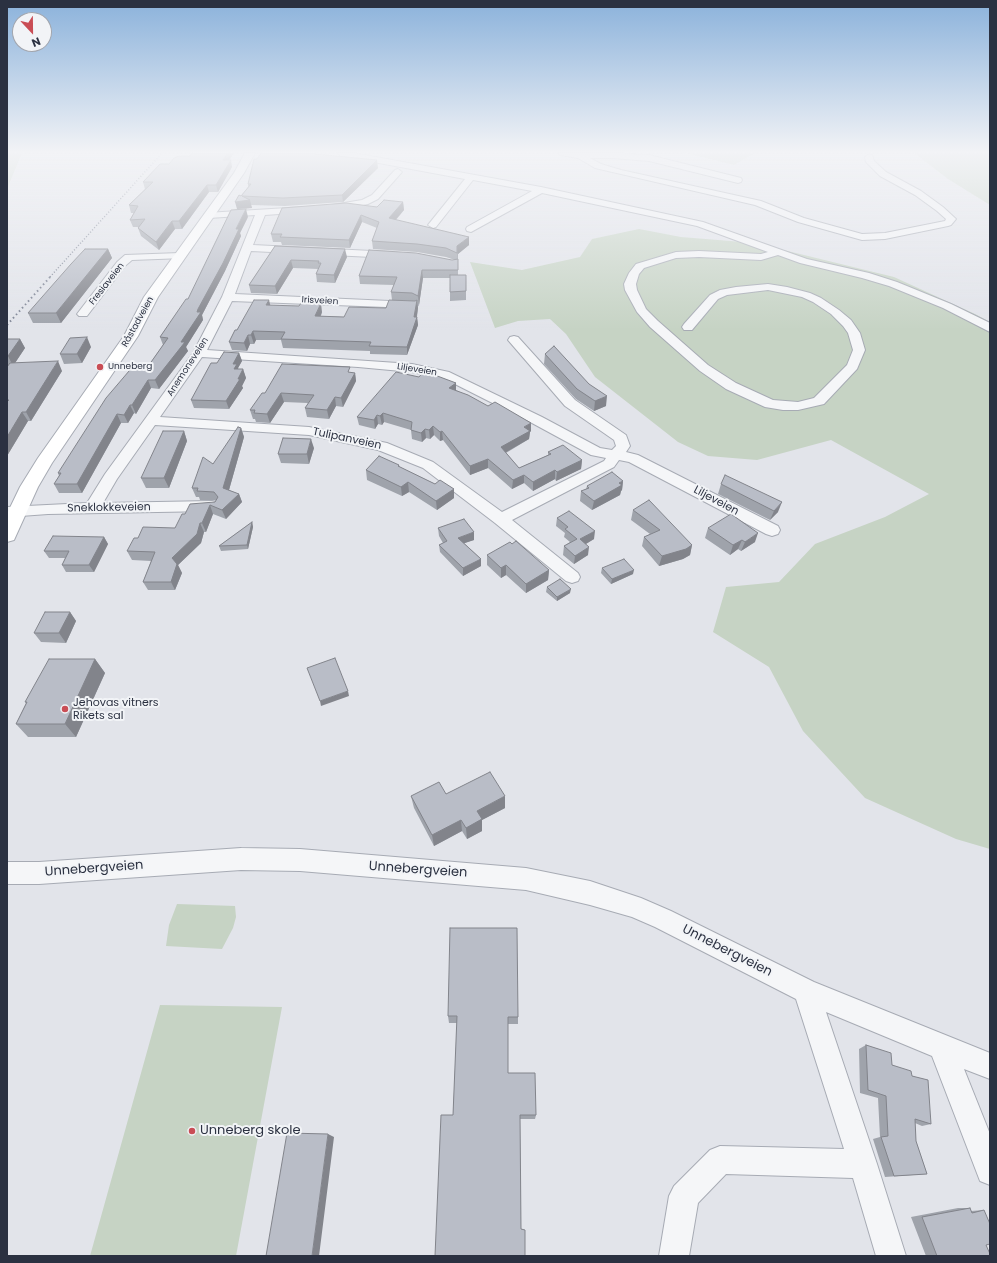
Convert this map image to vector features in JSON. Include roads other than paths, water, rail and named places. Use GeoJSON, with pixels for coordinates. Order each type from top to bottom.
{"type":"FeatureCollection","features":[{"type":"Feature","properties":{"kind":"main road","name":"Råstadveien"},"geometry":{"type":"LineString","coordinates":[[7,535],[12,511],[29,487],[47,456],[131,336],[151,297],[212,212]]}},
{"type":"Feature","properties":{"kind":"street"},"geometry":{"type":"LineString","coordinates":[[210,215],[261,212]]}},
{"type":"Feature","properties":{"kind":"street","name":"Anemoneveien"},"geometry":{"type":"LineString","coordinates":[[92,508],[110,478],[199,353],[228,297],[261,212]]}},
{"type":"Feature","properties":{"kind":"street"},"geometry":{"type":"LineString","coordinates":[[433,225],[443,212]]}},
{"type":"Feature","properties":{"kind":"street"},"geometry":{"type":"LineString","coordinates":[[471,229],[502,212]]}},
{"type":"Feature","properties":{"kind":"street"},"geometry":{"type":"LineString","coordinates":[[644,212],[700,224],[757,243],[804,261],[865,274],[947,306],[990,328]]}},
{"type":"Feature","properties":{"kind":"street"},"geometry":{"type":"LineString","coordinates":[[781,212],[801,220],[862,237],[885,236],[948,223],[951,219],[943,212]]}},
{"type":"Feature","properties":{"kind":"street"},"geometry":{"type":"LineString","coordinates":[[248,248],[401,255]]}},
{"type":"Feature","properties":{"kind":"street"},"geometry":{"type":"LineString","coordinates":[[688,327],[714,297],[724,292],[751,288],[774,288],[806,295],[817,300],[835,312],[847,323],[854,333],[859,350],[853,366],[819,401],[798,406],[770,404],[731,386],[704,368],[654,324],[641,310],[631,290],[631,278],[637,269],[663,258],[676,255],[699,254],[758,257],[778,252]]}},
{"type":"Feature","properties":{"kind":"street","name":"Fresiaveien"},"geometry":{"type":"LineString","coordinates":[[83,314],[121,264],[129,257],[180,256]]}},
{"type":"Feature","properties":{"kind":"street","name":"Irisveien"},"geometry":{"type":"LineString","coordinates":[[228,297],[412,306]]}},
{"type":"Feature","properties":{"kind":"street"},"geometry":{"type":"LineString","coordinates":[[501,519],[609,464],[623,446],[621,438],[570,403],[514,340]]}},
{"type":"Feature","properties":{"kind":"street","name":"Liljeveien"},"geometry":{"type":"LineString","coordinates":[[199,353],[358,363],[434,372],[449,376],[469,384],[596,452],[616,454],[633,458],[772,530]]}},
{"type":"Feature","properties":{"kind":"street","name":"Tulipanveien"},"geometry":{"type":"LineString","coordinates":[[152,420],[309,431],[382,446],[428,465],[501,519],[572,577]]}},
{"type":"Feature","properties":{"kind":"street","name":"Sneklokkeveien"},"geometry":{"type":"LineString","coordinates":[[12,511],[212,506]]}},
{"type":"Feature","properties":{"kind":"street","name":"Unnebergveien"},"geometry":{"type":"LineString","coordinates":[[7,873],[39,873],[242,859],[300,860],[526,879],[590,893],[633,906],[663,919],[806,990],[990,1066]]}},
{"type":"Feature","properties":{"kind":"street"},"geometry":{"type":"LineString","coordinates":[[806,990],[863,1164],[891,1256]]}},
{"type":"Feature","properties":{"kind":"street"},"geometry":{"type":"LineString","coordinates":[[942,1046],[990,1171]]}},
{"type":"Feature","properties":{"kind":"street"},"geometry":{"type":"LineString","coordinates":[[674,1256],[684,1196],[720,1160],[863,1164]]}},
{"type":"Feature","properties":{"kind":"railway"},"geometry":{"type":"LineString","coordinates":[[50,277],[109,212]]}},
{"type":"Feature","properties":{"kind":"railway"},"geometry":{"type":"LineString","coordinates":[[7,325],[51,276]]}},
{"type":"Feature","properties":{"kind":"place","name":"Unneberg"},"geometry":{"type":"Point","coordinates":[100,367]}},
{"type":"Feature","properties":{"kind":"place","name":"Jehovas vitners Rikets sal"},"geometry":{"type":"Point","coordinates":[65,709]}},
{"type":"Feature","properties":{"kind":"place","name":"Unneberg skole"},"geometry":{"type":"Point","coordinates":[192,1131]}}]}
